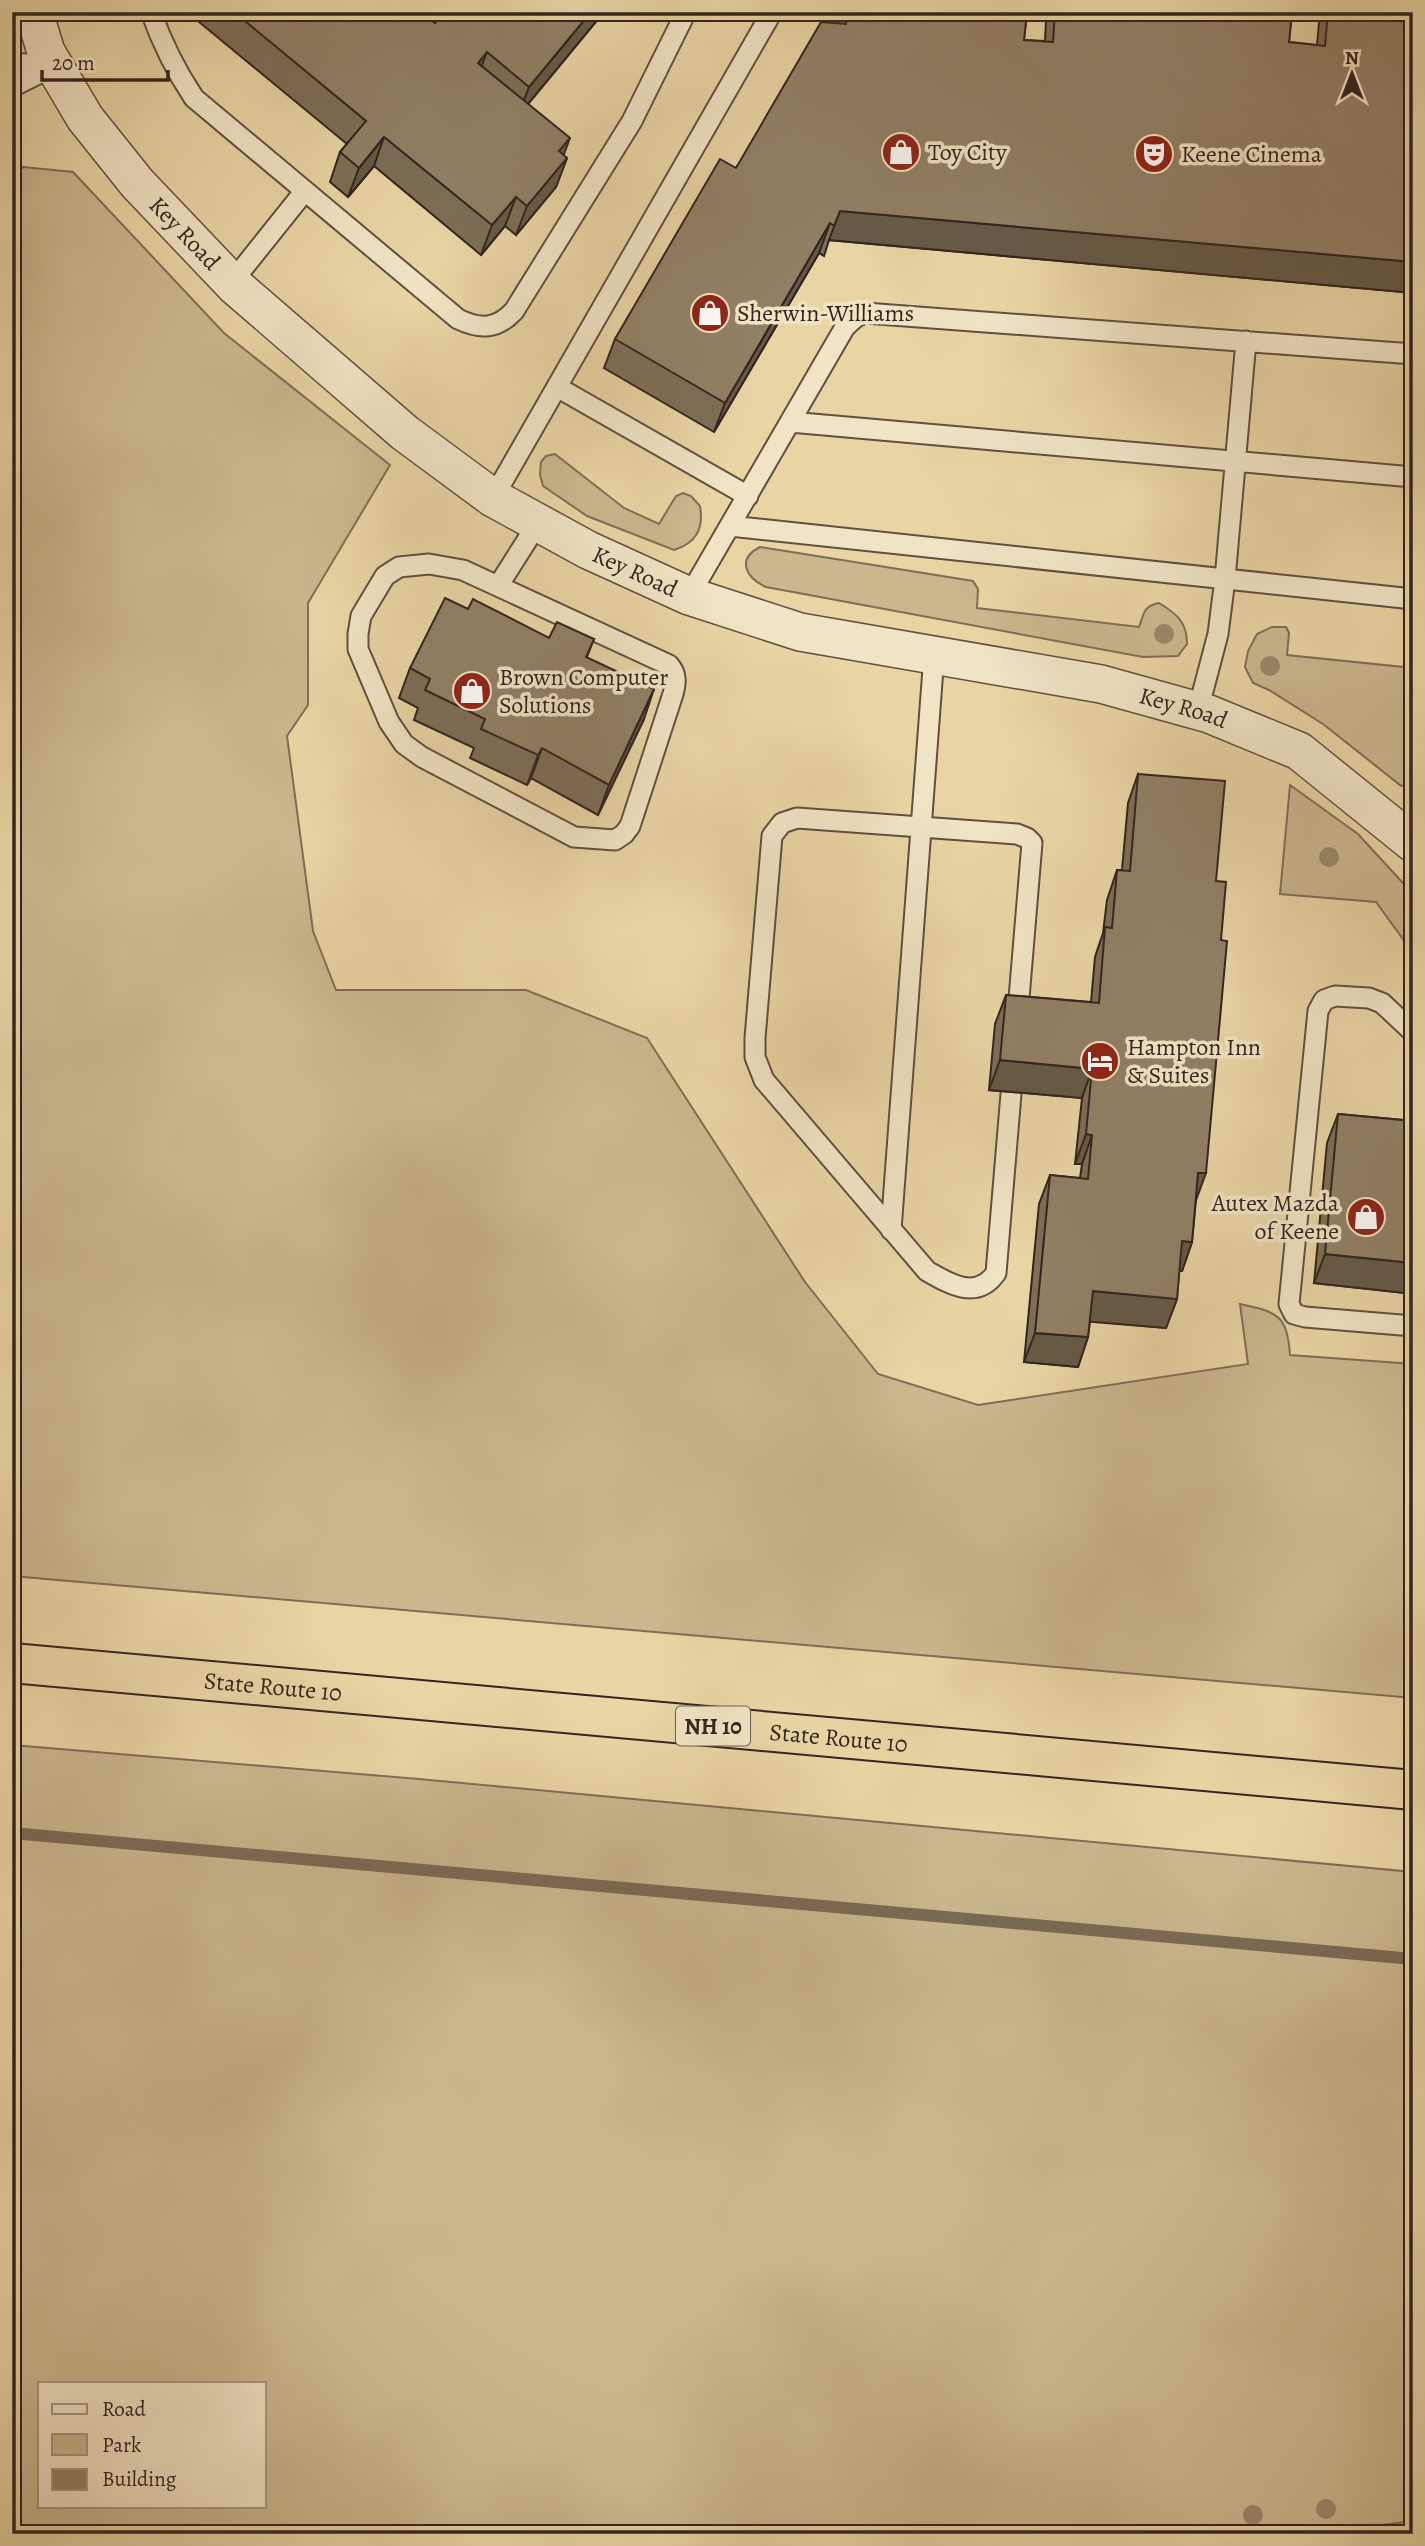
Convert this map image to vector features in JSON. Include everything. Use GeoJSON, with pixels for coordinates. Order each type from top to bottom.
{"type":"FeatureCollection","features":[{"type":"Feature","properties":{"kind":"highway","name":"State Route 10"},"geometry":{"type":"LineString","coordinates":[[12,1663],[1413,1790]]}},
{"type":"Feature","properties":{"kind":"street","name":"Key Road"},"geometry":{"type":"LineString","coordinates":[[34,12],[46,52],[85,118],[137,183],[232,282],[405,433],[493,498],[588,550],[689,596],[800,632],[1101,684],[1198,710],[1252,730],[1299,751],[1412,840]]}},
{"type":"Feature","properties":{"kind":"lane"},"geometry":{"type":"LineString","coordinates":[[151,12],[159,37],[194,98],[458,319],[473,326],[484,327],[505,320],[514,311],[632,121],[686,12]]}},
{"type":"Feature","properties":{"kind":"lane"},"geometry":{"type":"LineString","coordinates":[[493,498],[772,12]]}},
{"type":"Feature","properties":{"kind":"lane"},"geometry":{"type":"LineString","coordinates":[[12,62],[54,66]]}},
{"type":"Feature","properties":{"kind":"lane"},"geometry":{"type":"LineString","coordinates":[[12,87],[54,66]]}},
{"type":"Feature","properties":{"kind":"lane"},"geometry":{"type":"LineString","coordinates":[[232,282],[304,192]]}},
{"type":"Feature","properties":{"kind":"lane"},"geometry":{"type":"LineString","coordinates":[[689,596],[845,327],[865,313],[1413,354]]}},
{"type":"Feature","properties":{"kind":"lane"},"geometry":{"type":"LineString","coordinates":[[1198,710],[1218,634],[1246,341]]}},
{"type":"Feature","properties":{"kind":"lane"},"geometry":{"type":"LineString","coordinates":[[557,387],[748,496]]}},
{"type":"Feature","properties":{"kind":"lane"},"geometry":{"type":"LineString","coordinates":[[790,422],[1413,477]]}},
{"type":"Feature","properties":{"kind":"lane"},"geometry":{"type":"LineString","coordinates":[[498,586],[538,523]]}},
{"type":"Feature","properties":{"kind":"lane"},"geometry":{"type":"LineString","coordinates":[[730,526],[1413,598]]}},
{"type":"Feature","properties":{"kind":"lane"},"geometry":{"type":"LineString","coordinates":[[429,564],[463,570],[498,586],[669,665],[675,671],[673,694],[630,827],[615,840],[574,837],[556,828],[422,757],[404,744],[389,722],[358,649],[361,616],[385,576],[399,567],[429,564]]}},
{"type":"Feature","properties":{"kind":"lane"},"geometry":{"type":"LineString","coordinates":[[891,1230],[934,655]]}},
{"type":"Feature","properties":{"kind":"lane"},"geometry":{"type":"LineString","coordinates":[[797,818],[921,827],[1017,834],[1031,843],[996,1273],[989,1283],[977,1288],[964,1287],[940,1279],[926,1271],[764,1080],[755,1057],[772,836],[782,823],[797,818]]}},
{"type":"Feature","properties":{"kind":"lane"},"geometry":{"type":"LineString","coordinates":[[1413,1032],[1382,1003],[1369,998],[1335,996],[1324,1000],[1318,1011],[1289,1304],[1294,1314],[1305,1317],[1413,1326]]}},
{"type":"Feature","properties":{"kind":"green space"},"geometry":{"type":"Polygon","coordinates":[[[23,167],[73,172],[224,333],[390,465],[308,603],[308,705],[287,736],[313,931],[336,990],[526,990],[647,1038],[805,1282],[878,1374],[978,1405],[1248,1364],[1240,1304],[1278,1317],[1286,1331],[1290,1355],[1413,1364],[1413,1698],[12,1576],[12,182],[23,167]]]}},
{"type":"Feature","properties":{"kind":"green space"},"geometry":{"type":"Polygon","coordinates":[[[555,454],[624,508],[659,524],[676,496],[683,493],[691,496],[700,506],[701,522],[697,534],[688,543],[674,550],[587,516],[543,486],[541,462],[546,456],[555,454]]]}},
{"type":"Feature","properties":{"kind":"green space"},"geometry":{"type":"Polygon","coordinates":[[[760,547],[973,581],[978,589],[977,608],[1139,627],[1147,608],[1159,603],[1180,619],[1187,636],[1187,644],[1178,656],[1143,657],[766,587],[753,579],[746,563],[748,557],[760,547]]]}},
{"type":"Feature","properties":{"kind":"green space"},"geometry":{"type":"Polygon","coordinates":[[[1272,627],[1286,627],[1289,633],[1287,655],[1413,668],[1413,790],[1400,785],[1323,724],[1253,683],[1245,667],[1248,651],[1257,634],[1272,627]]]}},
{"type":"Feature","properties":{"kind":"green space"},"geometry":{"type":"Polygon","coordinates":[[[1290,785],[1358,834],[1413,894],[1413,953],[1376,902],[1280,894],[1290,785]]]}},
{"type":"Feature","properties":{"kind":"green space"},"geometry":{"type":"Polygon","coordinates":[[[12,1745],[419,1779],[1413,1872],[1413,2521],[1312,2534],[12,2534],[12,1745]]]}},
{"type":"Feature","properties":{"kind":"building"},"geometry":{"type":"Polygon","coordinates":[[[234,12],[421,12],[435,23],[444,12],[591,12],[529,87],[487,52],[478,63],[570,138],[559,151],[567,158],[527,206],[516,197],[492,225],[384,137],[359,168],[340,152],[366,121],[234,12]]]}},
{"type":"Feature","properties":{"kind":"building"},"geometry":{"type":"Polygon","coordinates":[[[847,12],[1027,12],[1024,40],[1053,42],[1055,12],[1292,12],[1289,42],[1325,46],[1328,12],[1413,12],[1413,262],[840,211],[834,226],[830,223],[725,403],[615,339],[720,159],[736,168],[821,22],[846,24],[847,12]]]}},
{"type":"Feature","properties":{"kind":"building"},"geometry":{"type":"Polygon","coordinates":[[[445,598],[468,609],[473,599],[549,638],[557,622],[594,639],[586,657],[654,689],[609,785],[542,748],[538,755],[481,729],[485,719],[425,690],[430,679],[410,668],[445,598]]]}},
{"type":"Feature","properties":{"kind":"building","name":"Hampton Inn & Suites"},"geometry":{"type":"Polygon","coordinates":[[[1138,774],[1225,781],[1216,881],[1226,882],[1221,940],[1227,941],[1206,1173],[1198,1173],[1192,1242],[1182,1241],[1177,1299],[1093,1291],[1088,1337],[1035,1333],[1050,1175],[1088,1179],[1092,1135],[1086,1134],[1092,1069],[1000,1060],[1006,995],[1099,1003],[1105,927],[1112,928],[1117,870],[1130,871],[1138,774]]]}},
{"type":"Feature","properties":{"kind":"building","name":"Autex Mazda of Keene"},"geometry":{"type":"Polygon","coordinates":[[[1338,1114],[1413,1121],[1413,1263],[1325,1254],[1338,1114]]]}},
{"type":"Feature","properties":{"kind":"waterway"},"geometry":{"type":"LineString","coordinates":[[12,1833],[1413,1959]]}},
{"type":"Feature","properties":{"kind":"place","name":"Toy City"},"geometry":{"type":"Point","coordinates":[901,152]}},
{"type":"Feature","properties":{"kind":"place","name":"Keene Cinema"},"geometry":{"type":"Point","coordinates":[1154,154]}},
{"type":"Feature","properties":{"kind":"place","name":"Sherwin-Williams"},"geometry":{"type":"Point","coordinates":[710,313]}},
{"type":"Feature","properties":{"kind":"place","name":"Brown Computer Solutions"},"geometry":{"type":"Point","coordinates":[472,691]}},
{"type":"Feature","properties":{"kind":"place","name":"Hampton Inn & Suites"},"geometry":{"type":"Point","coordinates":[1100,1061]}},
{"type":"Feature","properties":{"kind":"place","name":"Autex Mazda of Keene"},"geometry":{"type":"Point","coordinates":[1366,1217]}}]}
